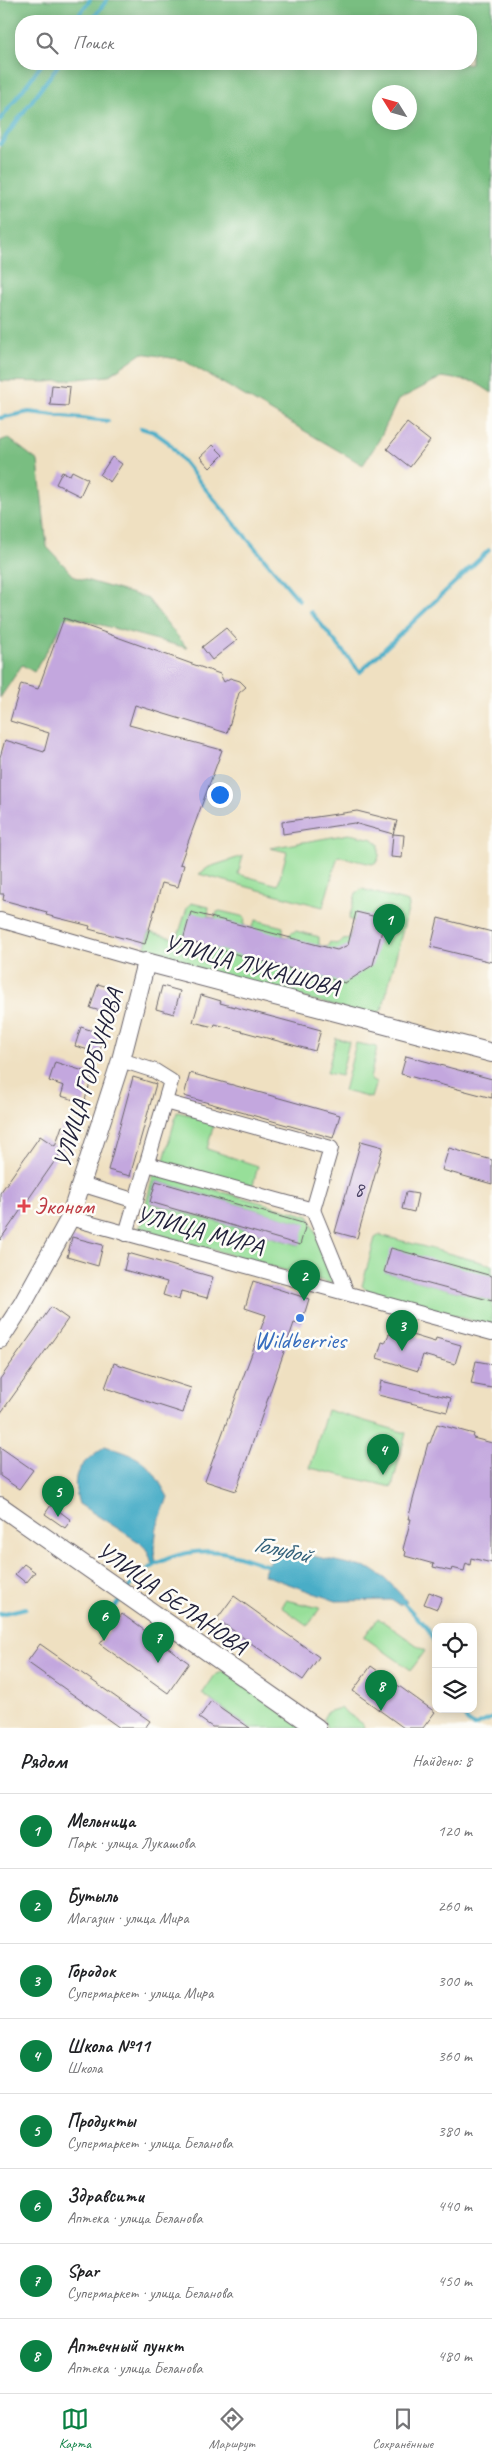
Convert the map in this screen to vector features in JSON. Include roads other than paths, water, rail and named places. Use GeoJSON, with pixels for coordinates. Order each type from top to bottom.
{"type":"FeatureCollection","features":[{"type":"Feature","properties":{"kind":"street","name":"УЛИЦА ЛУКАШОВА"},"geometry":{"type":"LineString","coordinates":[[0,920],[146,962],[492,1053]]}},
{"type":"Feature","properties":{"kind":"street","name":"УЛИЦА ГОРБУНОВА"},"geometry":{"type":"LineString","coordinates":[[0,1339],[22,1305],[70,1218],[121,1060],[146,962]]}},
{"type":"Feature","properties":{"kind":"street"},"geometry":{"type":"LineString","coordinates":[[121,1060],[155,1071],[171,1081],[126,1234]]}},
{"type":"Feature","properties":{"kind":"street"},"geometry":{"type":"LineString","coordinates":[[165,1102],[331,1148],[313,1210],[347,1293]]}},
{"type":"Feature","properties":{"kind":"street"},"geometry":{"type":"LineString","coordinates":[[147,1164],[313,1210]]}},
{"type":"Feature","properties":{"kind":"street"},"geometry":{"type":"LineString","coordinates":[[81,1184],[136,1201]]}},
{"type":"Feature","properties":{"kind":"street","name":"УЛИЦА МИРА"},"geometry":{"type":"LineString","coordinates":[[70,1218],[492,1333]]}},
{"type":"Feature","properties":{"kind":"street","name":"УЛИЦА БЕЛАНОВА"},"geometry":{"type":"LineString","coordinates":[[0,1506],[317,1728]]}},
{"type":"Feature","properties":{"kind":"water"},"geometry":{"type":"Polygon","coordinates":[[[105,1446],[144,1462],[150,1468],[168,1497],[157,1527],[154,1549],[156,1565],[154,1566],[146,1549],[139,1542],[79,1504],[75,1484],[76,1476],[83,1464],[105,1446]]]}},
{"type":"Feature","properties":{"kind":"water"},"geometry":{"type":"Polygon","coordinates":[[[295,1552],[371,1569],[386,1579],[407,1601],[399,1605],[391,1600],[336,1601],[264,1575],[268,1564],[279,1555],[295,1552]]]}},
{"type":"Feature","properties":{"kind":"waterway"},"geometry":{"type":"LineString","coordinates":[[79,15],[90,0]]}},
{"type":"Feature","properties":{"kind":"waterway"},"geometry":{"type":"LineString","coordinates":[[96,15],[107,0]]}},
{"type":"Feature","properties":{"kind":"waterway"},"geometry":{"type":"LineString","coordinates":[[0,120],[38,70]]}},
{"type":"Feature","properties":{"kind":"waterway"},"geometry":{"type":"LineString","coordinates":[[0,144],[55,70]]}},
{"type":"Feature","properties":{"kind":"waterway"},"geometry":{"type":"LineString","coordinates":[[0,418],[29,412],[108,421]]}},
{"type":"Feature","properties":{"kind":"waterway"},"geometry":{"type":"LineString","coordinates":[[141,428],[154,432],[168,442],[299,600]]}},
{"type":"Feature","properties":{"kind":"waterway"},"geometry":{"type":"LineString","coordinates":[[311,612],[360,672],[489,550]]}},
{"type":"Feature","properties":{"kind":"waterway","name":"Голубой"},"geometry":{"type":"LineString","coordinates":[[128,1589],[157,1563],[181,1554],[207,1551],[221,1552],[269,1566]]}},
{"type":"Feature","properties":{"kind":"waterway","name":"Голубой"},"geometry":{"type":"LineString","coordinates":[[115,1607],[122,1597]]}},
{"type":"Feature","properties":{"kind":"waterway","name":"Голубой"},"geometry":{"type":"LineString","coordinates":[[400,1599],[427,1628],[432,1637]]}},
{"type":"Feature","properties":{"kind":"waterway","name":"Голубой"},"geometry":{"type":"LineString","coordinates":[[0,1614],[26,1608]]}},
{"type":"Feature","properties":{"kind":"waterway","name":"Голубой"},"geometry":{"type":"LineString","coordinates":[[462,1713],[467,1721],[474,1726],[492,1718]]}},
{"type":"Feature","properties":{"kind":"place","name":"Мельница"},"geometry":{"type":"Point","coordinates":[389,945]}},
{"type":"Feature","properties":{"kind":"place","name":"Эконом"},"geometry":{"type":"Point","coordinates":[24,1206]}},
{"type":"Feature","properties":{"kind":"place","name":"Бутыль"},"geometry":{"type":"Point","coordinates":[304,1301]}},
{"type":"Feature","properties":{"kind":"place","name":"Wildberries"},"geometry":{"type":"Point","coordinates":[300,1318]}},
{"type":"Feature","properties":{"kind":"place","name":"Городок"},"geometry":{"type":"Point","coordinates":[402,1351]}},
{"type":"Feature","properties":{"kind":"place","name":"Школа №11"},"geometry":{"type":"Point","coordinates":[383,1475]}},
{"type":"Feature","properties":{"kind":"place","name":"Продукты"},"geometry":{"type":"Point","coordinates":[58,1517]}},
{"type":"Feature","properties":{"kind":"place","name":"Здравсити"},"geometry":{"type":"Point","coordinates":[104,1641]}},
{"type":"Feature","properties":{"kind":"place","name":"Spar"},"geometry":{"type":"Point","coordinates":[158,1663]}},
{"type":"Feature","properties":{"kind":"place","name":"Аптечный пункт"},"geometry":{"type":"Point","coordinates":[381,1711]}}]}
